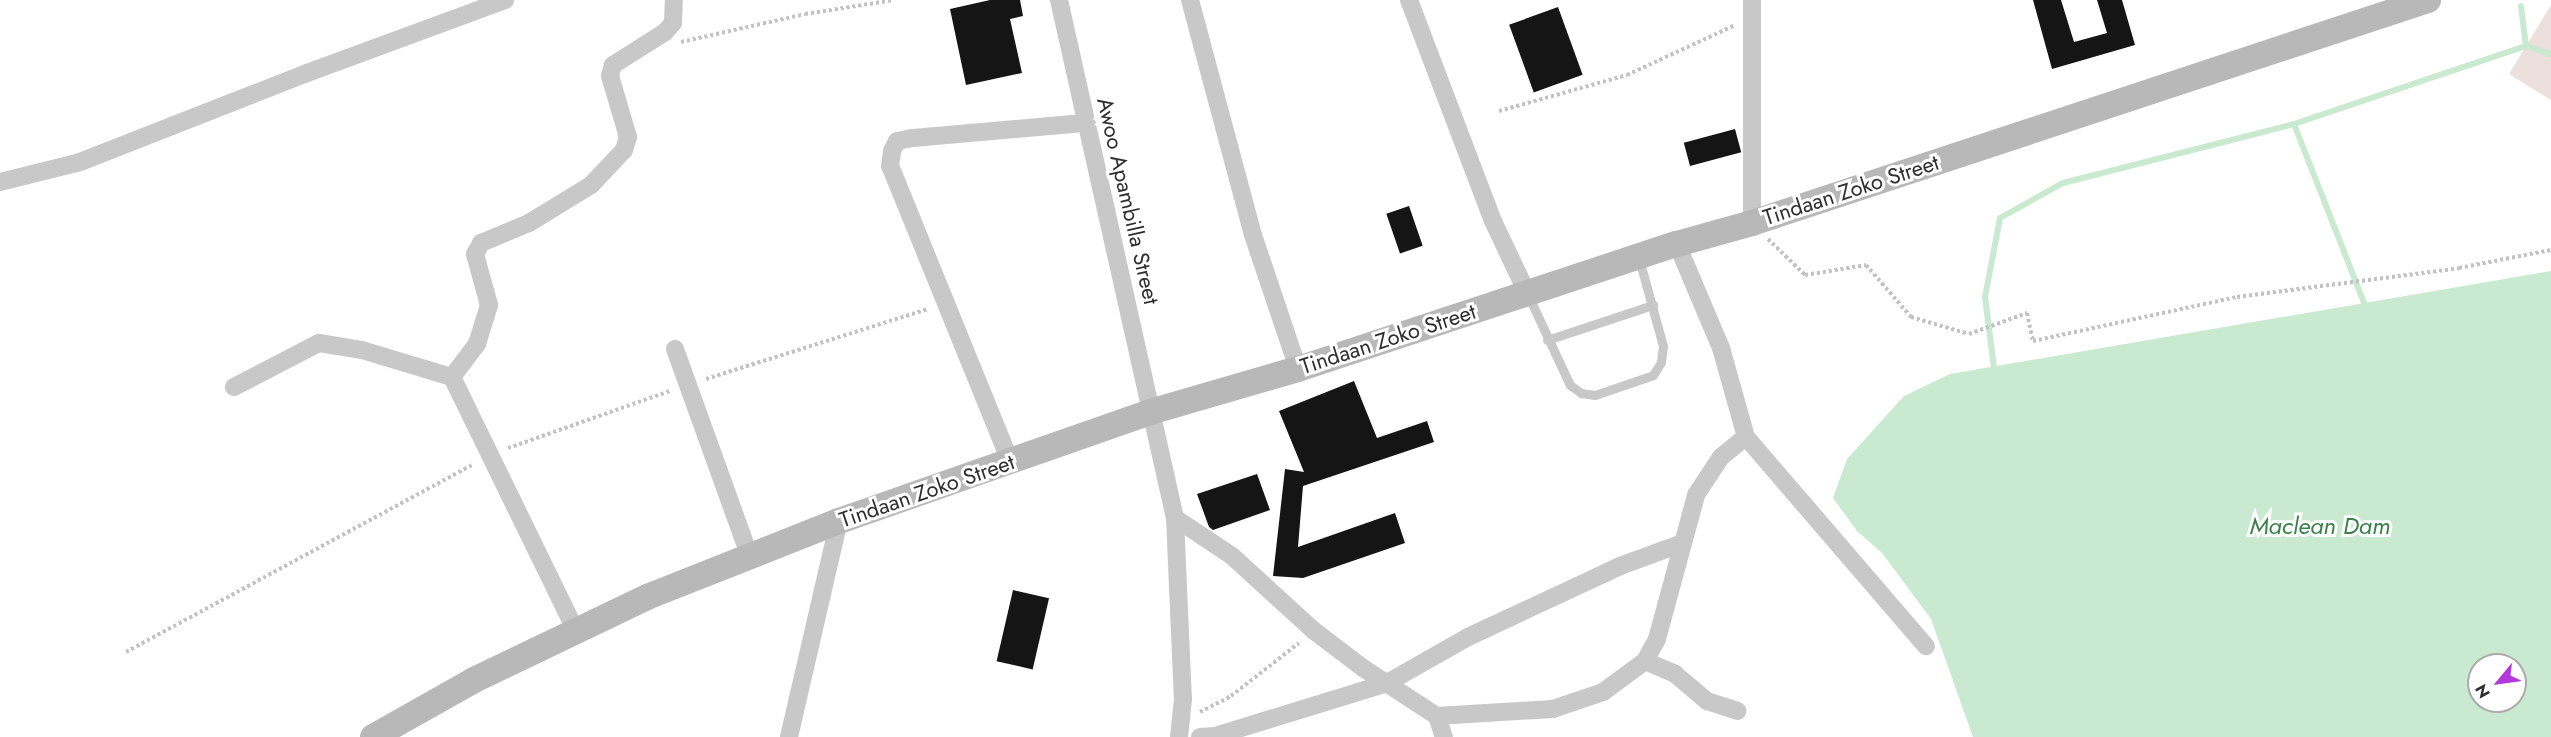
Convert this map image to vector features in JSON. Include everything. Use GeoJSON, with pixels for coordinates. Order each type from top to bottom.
{"type":"FeatureCollection","features":[{"type":"Feature","properties":{"kind":"main road","name":"Tindaan Zoko Street"},"geometry":{"type":"LineString","coordinates":[[373,737],[474,680],[647,597],[839,521],[1150,412],[1298,369],[1677,244],[1752,223],[2428,0]]}},
{"type":"Feature","properties":{"kind":"street"},"geometry":{"type":"LineString","coordinates":[[0,182],[80,162],[307,73],[505,0]]}},
{"type":"Feature","properties":{"kind":"street"},"geometry":{"type":"LineString","coordinates":[[452,376],[477,344],[489,305],[475,254],[481,243],[530,223],[591,185],[614,161],[628,137],[610,76],[613,65],[665,32],[673,23],[674,0]]}},
{"type":"Feature","properties":{"kind":"street","name":"Awoo Apambilla Street"},"geometry":{"type":"LineString","coordinates":[[1059,0],[1175,518],[1183,699],[1180,730]]}},
{"type":"Feature","properties":{"kind":"street"},"geometry":{"type":"LineString","coordinates":[[1190,0],[1254,235],[1298,369]]}},
{"type":"Feature","properties":{"kind":"street"},"geometry":{"type":"LineString","coordinates":[[1409,0],[1493,221],[1527,293]]}},
{"type":"Feature","properties":{"kind":"street"},"geometry":{"type":"LineString","coordinates":[[1752,8],[1752,223]]}},
{"type":"Feature","properties":{"kind":"street"},"geometry":{"type":"LineString","coordinates":[[1010,461],[890,166],[897,141],[1086,123]]}},
{"type":"Feature","properties":{"kind":"street"},"geometry":{"type":"LineString","coordinates":[[1677,244],[1721,348],[1746,436],[1926,646]]}},
{"type":"Feature","properties":{"kind":"street"},"geometry":{"type":"LineString","coordinates":[[234,387],[319,343],[362,350],[452,376],[576,631]]}},
{"type":"Feature","properties":{"kind":"street"},"geometry":{"type":"LineString","coordinates":[[675,349],[750,557]]}},
{"type":"Feature","properties":{"kind":"street"},"geometry":{"type":"LineString","coordinates":[[1175,518],[1232,556],[1313,630],[1437,716],[1552,709],[1603,692],[1645,661],[1657,639],[1696,495],[1721,457],[1746,436]]}},
{"type":"Feature","properties":{"kind":"street"},"geometry":{"type":"LineString","coordinates":[[789,737],[839,521]]}},
{"type":"Feature","properties":{"kind":"street"},"geometry":{"type":"LineString","coordinates":[[1200,737],[1215,736],[1387,683],[1468,637],[1620,566],[1683,543]]}},
{"type":"Feature","properties":{"kind":"street"},"geometry":{"type":"LineString","coordinates":[[1645,661],[1675,674],[1707,701],[1737,711]]}},
{"type":"Feature","properties":{"kind":"street"},"geometry":{"type":"LineString","coordinates":[[1437,716],[1444,737]]}},
{"type":"Feature","properties":{"kind":"lane"},"geometry":{"type":"LineString","coordinates":[[1527,293],[1570,385],[1581,393],[1594,395],[1653,375],[1661,362],[1663,346],[1639,257]]}},
{"type":"Feature","properties":{"kind":"lane"},"geometry":{"type":"LineString","coordinates":[[1547,340],[1653,305]]}},
{"type":"Feature","properties":{"kind":"path"},"geometry":{"type":"LineString","coordinates":[[665,32],[687,43],[805,14],[894,0]]}},
{"type":"Feature","properties":{"kind":"path"},"geometry":{"type":"LineString","coordinates":[[1499,111],[1627,75],[1752,8]]}},
{"type":"Feature","properties":{"kind":"path"},"geometry":{"type":"LineString","coordinates":[[1752,223],[1805,275],[1866,265],[1911,317],[1969,334],[2027,313],[2032,341],[2237,297],[2459,268],[2551,250]]}},
{"type":"Feature","properties":{"kind":"path"},"geometry":{"type":"LineString","coordinates":[[126,652],[491,454],[688,385],[945,303]]}},
{"type":"Feature","properties":{"kind":"path"},"geometry":{"type":"LineString","coordinates":[[1180,730],[1231,696],[1313,630]]}},
{"type":"Feature","properties":{"kind":"shaded area"},"geometry":{"type":"Polygon","coordinates":[[[2551,5],[2551,100],[2509,74],[2551,5]]]}},
{"type":"Feature","properties":{"kind":"water","name":"Maclean Dam"},"geometry":{"type":"Polygon","coordinates":[[[2551,271],[2551,737],[1973,737],[1931,619],[1882,553],[1857,531],[1833,498],[1847,459],[1904,396],[1950,374],[2551,271]]]}},
{"type":"Feature","properties":{"kind":"building"},"geometry":{"type":"Polygon","coordinates":[[[990,0],[1020,0],[1023,16],[1010,19],[1022,73],[966,85],[950,9],[990,0]]]}},
{"type":"Feature","properties":{"kind":"building"},"geometry":{"type":"Polygon","coordinates":[[[2033,0],[2061,0],[2074,42],[2107,33],[2097,0],[2122,0],[2135,45],[2052,69],[2033,0]]]}},
{"type":"Feature","properties":{"kind":"building"},"geometry":{"type":"Polygon","coordinates":[[[1558,7],[1583,75],[1534,92],[1509,25],[1558,7]]]}},
{"type":"Feature","properties":{"kind":"building"},"geometry":{"type":"Polygon","coordinates":[[[1735,129],[1741,152],[1690,166],[1684,143],[1735,129]]]}},
{"type":"Feature","properties":{"kind":"building"},"geometry":{"type":"Polygon","coordinates":[[[1409,206],[1423,246],[1400,254],[1386,214],[1409,206]]]}},
{"type":"Feature","properties":{"kind":"building"},"geometry":{"type":"Polygon","coordinates":[[[1354,381],[1377,438],[1427,421],[1434,442],[1303,486],[1298,547],[1395,513],[1405,543],[1303,578],[1273,576],[1285,469],[1304,472],[1279,411],[1354,381]]]}},
{"type":"Feature","properties":{"kind":"building"},"geometry":{"type":"Polygon","coordinates":[[[1257,474],[1270,510],[1213,530],[1209,527],[1197,494],[1257,474]]]}},
{"type":"Feature","properties":{"kind":"building"},"geometry":{"type":"Polygon","coordinates":[[[1013,590],[1049,598],[1033,669],[997,661],[1013,590]]]}},
{"type":"Feature","properties":{"kind":"waterway"},"geometry":{"type":"LineString","coordinates":[[2521,6],[2526,46],[2551,54]]}},
{"type":"Feature","properties":{"kind":"waterway"},"geometry":{"type":"LineString","coordinates":[[1994,368],[1985,297],[2000,218],[2063,183],[2294,124],[2526,46]]}},
{"type":"Feature","properties":{"kind":"waterway"},"geometry":{"type":"LineString","coordinates":[[2294,124],[2364,303]]}}]}
